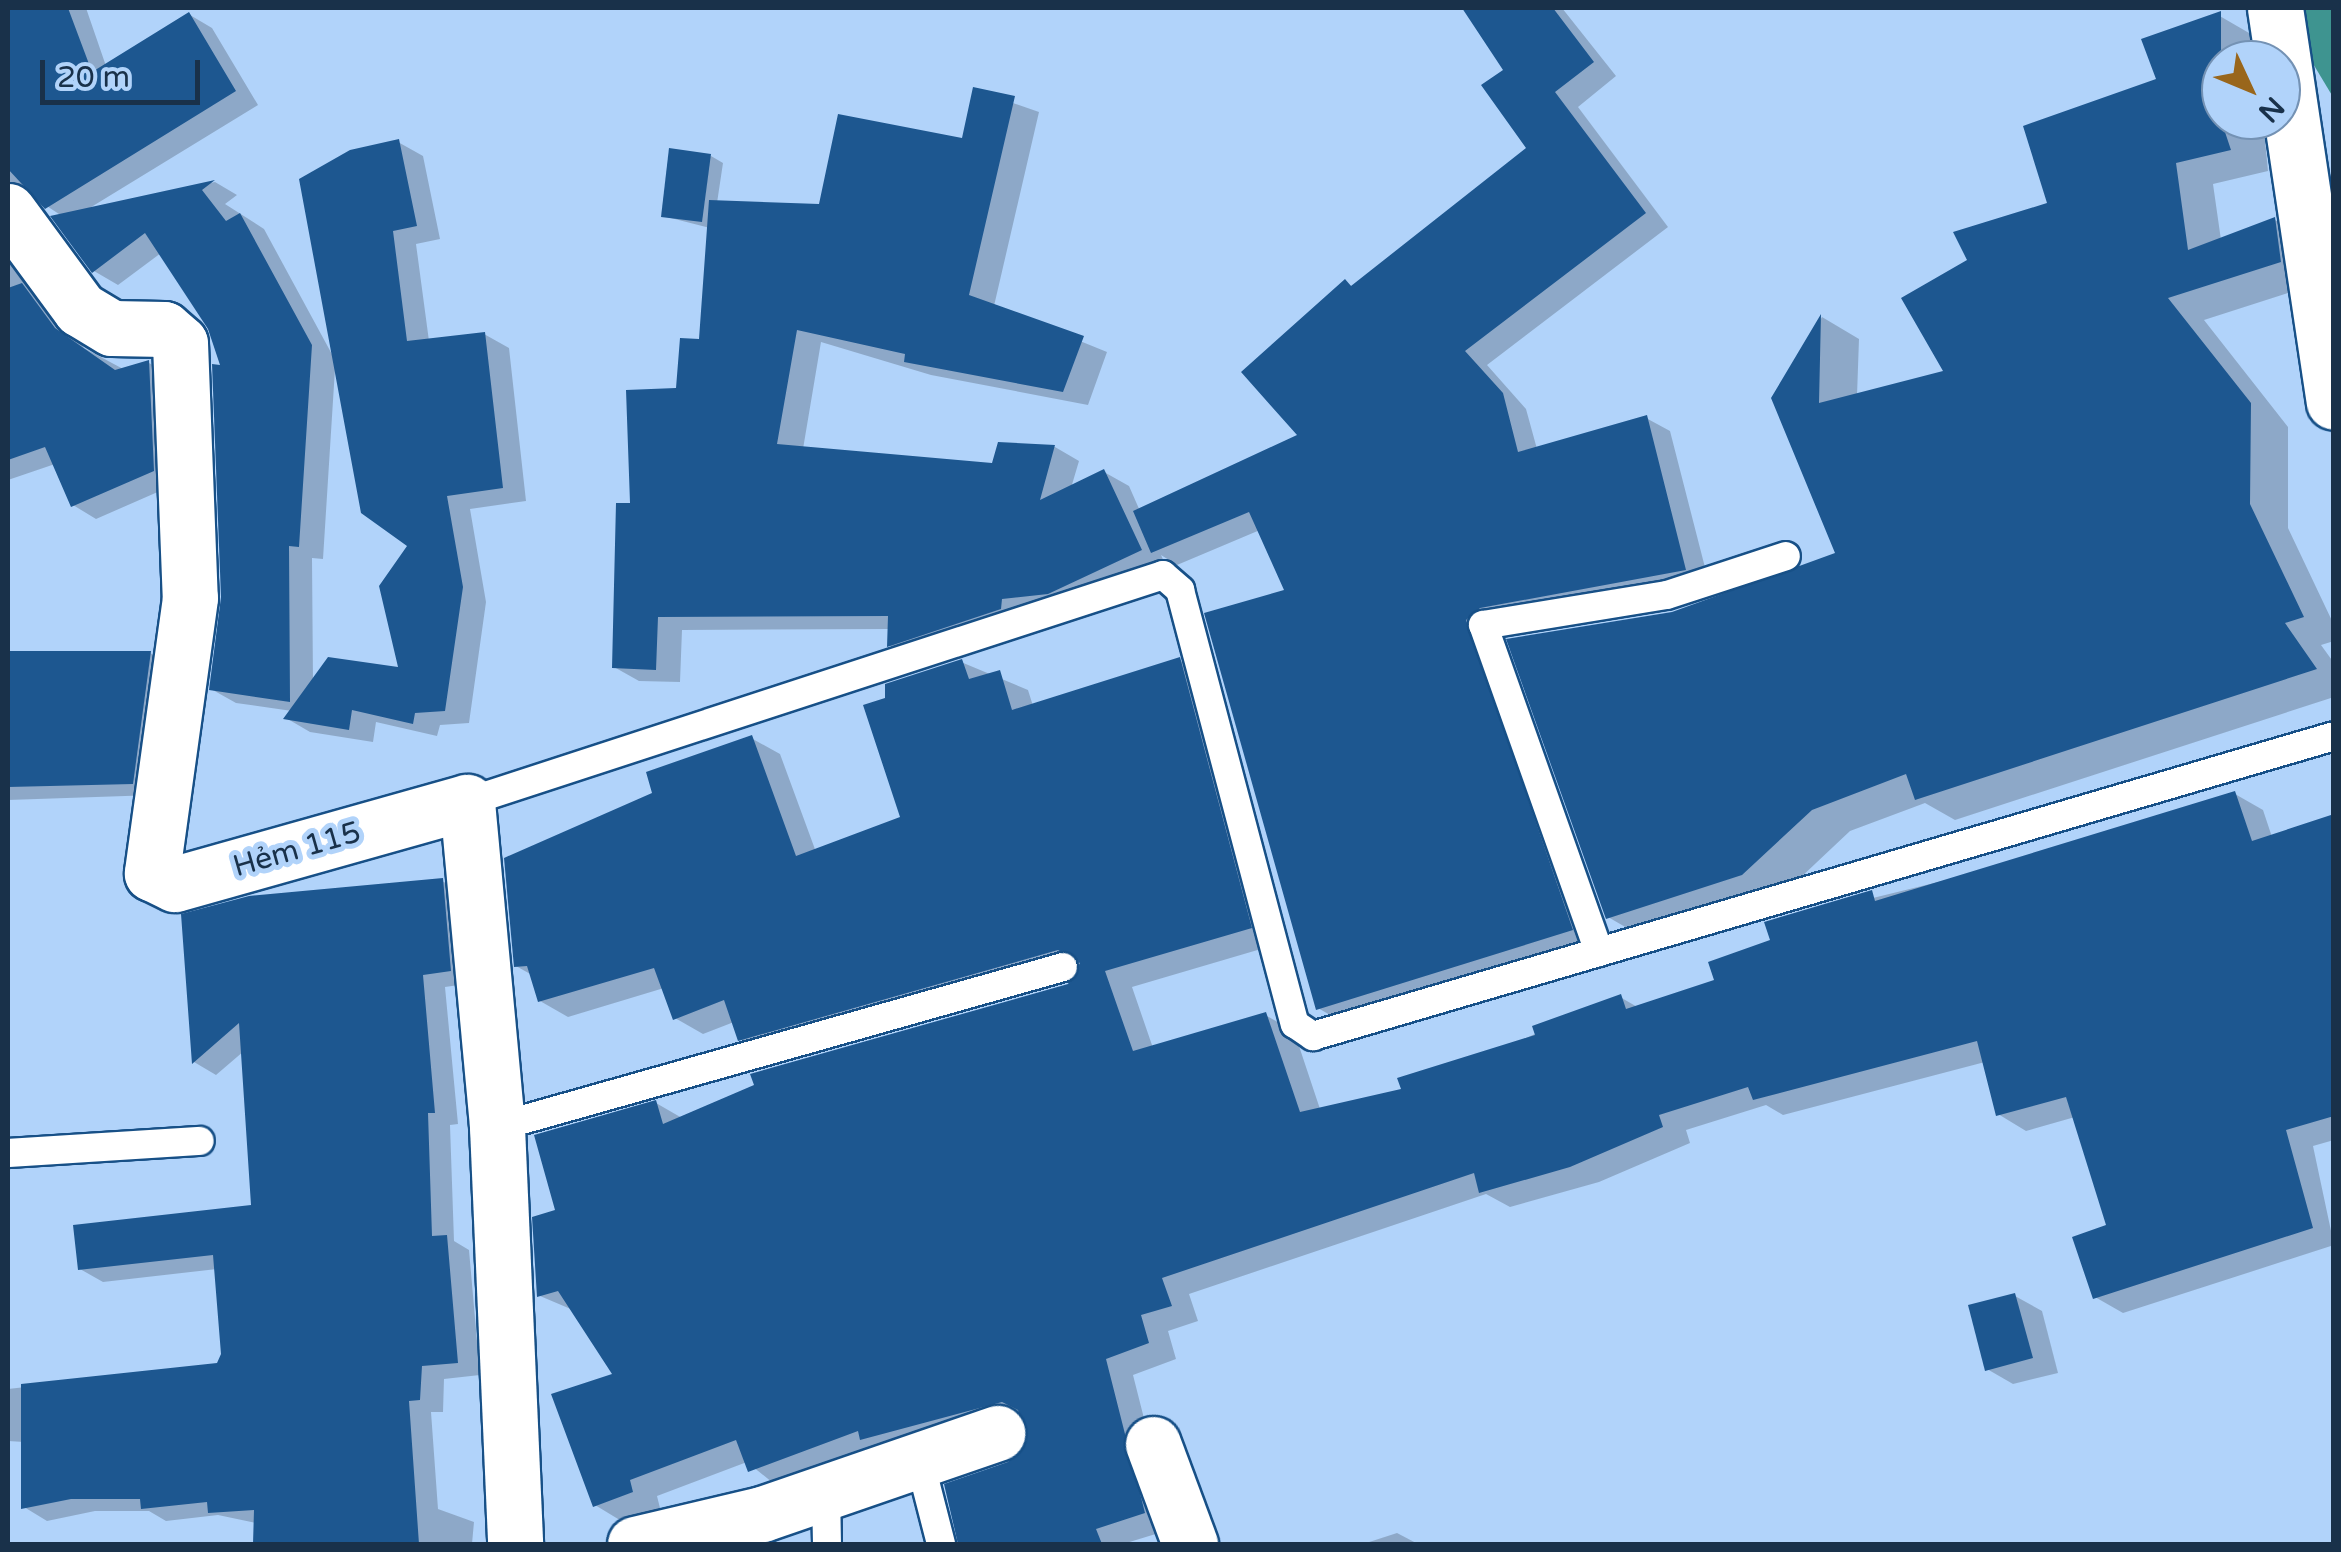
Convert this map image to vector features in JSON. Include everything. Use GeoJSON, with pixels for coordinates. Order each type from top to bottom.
{"type":"FeatureCollection","features":[{"type":"Feature","properties":{"kind":"street"},"geometry":{"type":"LineString","coordinates":[[2275,8],[2334,402]]}},
{"type":"Feature","properties":{"kind":"street","name":"Hẻm 115"},"geometry":{"type":"LineString","coordinates":[[8,211],[80,309],[112,328],[164,329],[180,343],[190,598],[152,874],[176,884],[466,802]]}},
{"type":"Feature","properties":{"kind":"street"},"geometry":{"type":"LineString","coordinates":[[466,802],[498,1127],[516,1544]]}},
{"type":"Feature","properties":{"kind":"street"},"geometry":{"type":"LineString","coordinates":[[635,1544],[826,1518],[920,1462],[997,1433]]}},
{"type":"Feature","properties":{"kind":"street"},"geometry":{"type":"LineString","coordinates":[[1153,1444],[1190,1544]]}},
{"type":"Feature","properties":{"kind":"lane"},"geometry":{"type":"LineString","coordinates":[[1599,952],[1483,625],[1666,595],[1786,556]]}},
{"type":"Feature","properties":{"kind":"lane"},"geometry":{"type":"LineString","coordinates":[[466,802],[1163,575],[1180,590],[1303,1035],[2334,736]]}},
{"type":"Feature","properties":{"kind":"lane"},"geometry":{"type":"LineString","coordinates":[[498,1127],[1064,967]]}},
{"type":"Feature","properties":{"kind":"lane"},"geometry":{"type":"LineString","coordinates":[[8,1154],[200,1141]]}},
{"type":"Feature","properties":{"kind":"lane"},"geometry":{"type":"LineString","coordinates":[[920,1462],[941,1544]]}},
{"type":"Feature","properties":{"kind":"shaded area"},"geometry":{"type":"Polygon","coordinates":[[[2298,8],[2333,8],[2333,97],[2309,57],[2298,8]]]}},
{"type":"Feature","properties":{"kind":"building"},"geometry":{"type":"Polygon","coordinates":[[[8,8],[68,8],[92,72],[189,12],[236,91],[45,209],[8,169],[8,8]]]}},
{"type":"Feature","properties":{"kind":"building"},"geometry":{"type":"Polygon","coordinates":[[[1462,8],[1553,8],[1594,62],[1555,92],[1646,213],[1465,351],[1503,393],[1518,452],[1647,415],[1686,570],[1480,608],[1466,620],[1573,930],[1316,1010],[1204,613],[1284,590],[1249,512],[1151,553],[1133,511],[1297,435],[1241,372],[1345,279],[1351,286],[1526,148],[1481,85],[1503,70],[1462,8]]]}},
{"type":"Feature","properties":{"kind":"building"},"geometry":{"type":"Polygon","coordinates":[[[2221,11],[2221,40],[2201,40],[2201,140],[2228,140],[2231,150],[2176,163],[2188,250],[2275,217],[2281,262],[2168,298],[2251,403],[2250,504],[2304,617],[2285,623],[2317,669],[1915,800],[1906,774],[1812,810],[1742,875],[1606,919],[1506,639],[1672,612],[1835,553],[1771,398],[1821,314],[1819,403],[1943,371],[1901,298],[1967,260],[1953,232],[2047,203],[2023,126],[2156,79],[2141,39],[2221,11]]]}},
{"type":"Feature","properties":{"kind":"building"},"geometry":{"type":"Polygon","coordinates":[[[973,87],[1015,96],[969,295],[1084,336],[1063,392],[904,362],[905,354],[797,330],[777,444],[992,463],[998,442],[1055,445],[1040,500],[1104,469],[1142,550],[1048,594],[1002,599],[1001,609],[887,647],[888,616],[658,617],[656,670],[612,668],[616,503],[630,503],[626,390],[676,388],[680,338],[699,339],[709,200],[819,204],[838,114],[962,138],[973,87]]]}},
{"type":"Feature","properties":{"kind":"building"},"geometry":{"type":"Polygon","coordinates":[[[399,139],[417,226],[393,231],[407,341],[485,332],[503,488],[447,496],[463,587],[445,711],[415,713],[413,724],[352,710],[349,730],[283,719],[328,657],[398,667],[379,586],[407,546],[361,513],[299,179],[350,150],[399,139]]]}},
{"type":"Feature","properties":{"kind":"building"},"geometry":{"type":"Polygon","coordinates":[[[669,148],[711,154],[702,222],[661,217],[669,148]]]}},
{"type":"Feature","properties":{"kind":"building"},"geometry":{"type":"Polygon","coordinates":[[[215,180],[202,190],[226,221],[240,213],[312,345],[299,547],[289,546],[290,702],[209,690],[221,597],[212,364],[220,365],[208,329],[145,233],[92,273],[50,216],[215,180]]]}},
{"type":"Feature","properties":{"kind":"building"},"geometry":{"type":"Polygon","coordinates":[[[22,283],[55,328],[115,370],[149,360],[154,471],[71,507],[45,447],[8,460],[8,288],[22,283]]]}},
{"type":"Feature","properties":{"kind":"building"},"geometry":{"type":"Polygon","coordinates":[[[8,651],[151,651],[133,784],[8,787],[8,651]]]}},
{"type":"Feature","properties":{"kind":"building"},"geometry":{"type":"Polygon","coordinates":[[[1180,657],[1252,928],[1105,971],[1133,1051],[1266,1012],[1300,1112],[1401,1089],[1397,1078],[1535,1035],[1532,1026],[1621,994],[1626,1009],[1714,980],[1708,962],[1770,940],[1764,922],[1872,890],[1875,901],[2235,791],[2252,841],[2334,814],[2334,1116],[2286,1130],[2313,1228],[2093,1299],[2072,1237],[2106,1225],[2066,1097],[1996,1116],[1977,1041],[1753,1100],[1748,1087],[1659,1115],[1663,1127],[1570,1167],[1479,1193],[1474,1173],[1162,1278],[1172,1306],[1141,1315],[1149,1343],[1106,1359],[1145,1513],[1096,1529],[1102,1544],[958,1544],[944,1484],[1008,1462],[1027,1440],[1018,1410],[1002,1402],[860,1440],[858,1431],[748,1472],[736,1440],[630,1480],[633,1492],[593,1507],[551,1394],[612,1374],[558,1291],[537,1297],[532,1217],[555,1210],[534,1135],[656,1100],[663,1124],[754,1085],[750,1074],[1068,984],[1080,963],[1058,950],[738,1041],[724,1000],[673,1020],[654,968],[538,1002],[527,966],[514,967],[504,858],[652,793],[646,772],[752,735],[796,856],[900,817],[863,705],[885,698],[885,684],[962,659],[969,679],[1000,670],[1012,710],[1180,657]]]}},
{"type":"Feature","properties":{"kind":"building"},"geometry":{"type":"Polygon","coordinates":[[[443,878],[451,971],[423,975],[435,1113],[428,1113],[432,1236],[447,1235],[458,1363],[422,1366],[420,1400],[409,1401],[419,1544],[253,1544],[254,1510],[208,1513],[207,1502],[141,1509],[140,1499],[71,1499],[21,1509],[21,1384],[217,1363],[221,1354],[213,1255],[78,1270],[73,1225],[251,1205],[239,1023],[192,1064],[181,914],[249,896],[443,878]]]}},
{"type":"Feature","properties":{"kind":"building"},"geometry":{"type":"Polygon","coordinates":[[[2015,1293],[2033,1358],[1985,1371],[1968,1305],[2015,1293]]]}}]}
